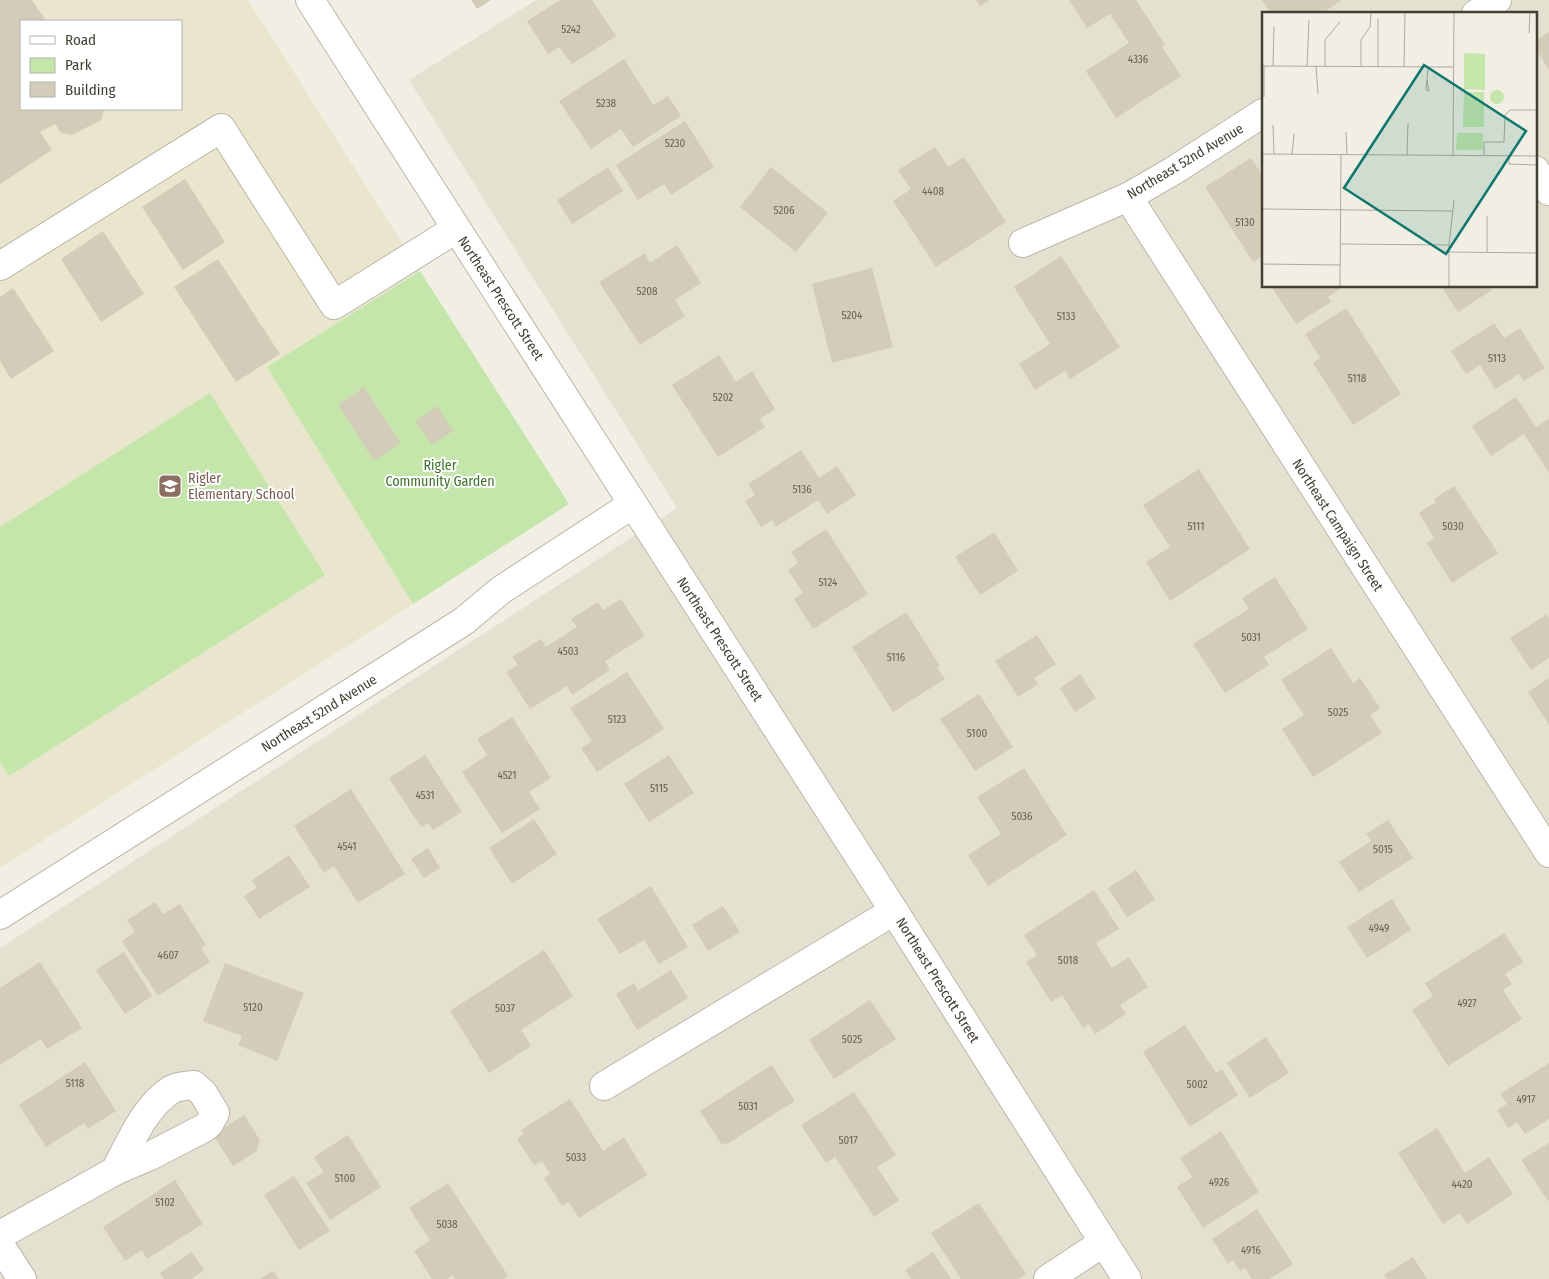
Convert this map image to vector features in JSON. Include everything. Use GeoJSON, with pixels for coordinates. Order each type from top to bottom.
{"type":"FeatureCollection","features":[{"type":"Feature","properties":{"kind":"street"},"geometry":{"type":"LineString","coordinates":[[1479,12],[1498,0]]}},
{"type":"Feature","properties":{"kind":"street","name":"Northeast Prescott Street"},"geometry":{"type":"LineString","coordinates":[[320,4],[456,229],[1128,1279]]}},
{"type":"Feature","properties":{"kind":"street","name":"Northeast 52nd Avenue"},"geometry":{"type":"LineString","coordinates":[[1022,243],[1128,197],[1174,171],[1262,114]]}},
{"type":"Feature","properties":{"kind":"street"},"geometry":{"type":"LineString","coordinates":[[0,266],[221,128],[334,305],[456,229]]}},
{"type":"Feature","properties":{"kind":"street"},"geometry":{"type":"LineString","coordinates":[[1536,172],[1549,191]]}},
{"type":"Feature","properties":{"kind":"street","name":"Northeast Campaign Street"},"geometry":{"type":"LineString","coordinates":[[1128,197],[1549,853]]}},
{"type":"Feature","properties":{"kind":"street","name":"Northeast 52nd Avenue"},"geometry":{"type":"LineString","coordinates":[[0,915],[464,621],[501,590],[633,504]]}},
{"type":"Feature","properties":{"kind":"street"},"geometry":{"type":"LineString","coordinates":[[604,1086],[894,911]]}},
{"type":"Feature","properties":{"kind":"street"},"geometry":{"type":"LineString","coordinates":[[0,1235],[115,1171]]}},
{"type":"Feature","properties":{"kind":"street"},"geometry":{"type":"LineString","coordinates":[[1048,1279],[1104,1242]]}},
{"type":"Feature","properties":{"kind":"street"},"geometry":{"type":"LineString","coordinates":[[0,1245],[22,1279]]}},
{"type":"Feature","properties":{"kind":"shaded area","name":"Rigler Elementary School"},"geometry":{"type":"Polygon","coordinates":[[[0,0],[248,0],[420,271],[267,367],[413,604],[0,868],[0,0]]]}},
{"type":"Feature","properties":{"kind":"shaded area"},"geometry":{"type":"Polygon","coordinates":[[[536,0],[1549,0],[1549,1279],[0,1279],[0,948],[677,508],[409,80],[536,0]]]}},
{"type":"Feature","properties":{"kind":"green space","name":"Rigler Community Garden"},"geometry":{"type":"Polygon","coordinates":[[[420,271],[569,504],[413,604],[267,367],[420,271]]]}},
{"type":"Feature","properties":{"kind":"green space"},"geometry":{"type":"Polygon","coordinates":[[[210,393],[325,575],[9,776],[0,762],[0,527],[210,393]]]}},
{"type":"Feature","properties":{"kind":"building"},"geometry":{"type":"Polygon","coordinates":[[[0,0],[32,0],[45,20],[20,20],[20,110],[104,110],[101,120],[72,135],[61,133],[55,124],[40,132],[52,150],[0,184],[0,0]]]}},
{"type":"Feature","properties":{"kind":"building"},"geometry":{"type":"Polygon","coordinates":[[[471,0],[491,0],[477,9],[471,0]]]}},
{"type":"Feature","properties":{"kind":"building"},"geometry":{"type":"Polygon","coordinates":[[[560,0],[592,0],[616,36],[572,64],[559,47],[548,54],[527,21],[560,0]]]}},
{"type":"Feature","properties":{"kind":"building"},"geometry":{"type":"Polygon","coordinates":[[[976,0],[990,0],[980,6],[976,0]]]}},
{"type":"Feature","properties":{"kind":"building"},"geometry":{"type":"Polygon","coordinates":[[[1069,0],[1136,0],[1165,45],[1162,47],[1181,76],[1116,118],[1086,71],[1129,43],[1110,14],[1087,28],[1069,0]]]}},
{"type":"Feature","properties":{"kind":"building"},"geometry":{"type":"Polygon","coordinates":[[[1262,0],[1342,0],[1324,12],[1270,12],[1262,0]]]}},
{"type":"Feature","properties":{"kind":"building"},"geometry":{"type":"Polygon","coordinates":[[[1549,32],[1549,70],[1536,50],[1536,40],[1549,32]]]}},
{"type":"Feature","properties":{"kind":"building"},"geometry":{"type":"Polygon","coordinates":[[[624,59],[653,105],[668,96],[681,116],[633,147],[621,129],[591,149],[559,101],[624,59]]]}},
{"type":"Feature","properties":{"kind":"building"},"geometry":{"type":"Polygon","coordinates":[[[685,121],[714,167],[671,195],[664,184],[638,200],[616,165],[685,121]]]}},
{"type":"Feature","properties":{"kind":"building"},"geometry":{"type":"Polygon","coordinates":[[[935,147],[948,167],[964,157],[1006,222],[936,267],[893,201],[911,189],[898,170],[935,147]]]}},
{"type":"Feature","properties":{"kind":"building"},"geometry":{"type":"Polygon","coordinates":[[[1251,158],[1262,174],[1262,257],[1253,262],[1205,187],[1251,158]]]}},
{"type":"Feature","properties":{"kind":"building"},"geometry":{"type":"Polygon","coordinates":[[[608,167],[623,191],[572,224],[557,200],[608,167]]]}},
{"type":"Feature","properties":{"kind":"building"},"geometry":{"type":"Polygon","coordinates":[[[771,167],[828,213],[796,252],[740,207],[771,167]]]}},
{"type":"Feature","properties":{"kind":"building"},"geometry":{"type":"Polygon","coordinates":[[[185,179],[225,242],[183,270],[142,207],[185,179]]]}},
{"type":"Feature","properties":{"kind":"building"},"geometry":{"type":"Polygon","coordinates":[[[103,231],[144,294],[101,322],[61,259],[103,231]]]}},
{"type":"Feature","properties":{"kind":"building"},"geometry":{"type":"Polygon","coordinates":[[[677,245],[701,283],[675,300],[685,316],[640,345],[599,282],[645,253],[650,263],[677,245]]]}},
{"type":"Feature","properties":{"kind":"building"},"geometry":{"type":"Polygon","coordinates":[[[1061,256],[1120,347],[1070,379],[1065,371],[1035,390],[1019,364],[1050,344],[1014,287],[1061,256]]]}},
{"type":"Feature","properties":{"kind":"building"},"geometry":{"type":"Polygon","coordinates":[[[218,259],[280,354],[236,382],[174,287],[218,259]]]}},
{"type":"Feature","properties":{"kind":"building"},"geometry":{"type":"Polygon","coordinates":[[[872,268],[893,347],[832,363],[812,284],[872,268]]]}},
{"type":"Feature","properties":{"kind":"building"},"geometry":{"type":"Polygon","coordinates":[[[13,288],[54,351],[11,379],[0,361],[0,297],[13,288]]]}},
{"type":"Feature","properties":{"kind":"building"},"geometry":{"type":"Polygon","coordinates":[[[1272,288],[1341,288],[1328,297],[1331,302],[1296,324],[1272,288]]]}},
{"type":"Feature","properties":{"kind":"building"},"geometry":{"type":"Polygon","coordinates":[[[1442,288],[1491,288],[1492,290],[1458,312],[1442,288]]]}},
{"type":"Feature","properties":{"kind":"building"},"geometry":{"type":"Polygon","coordinates":[[[1346,308],[1401,394],[1353,425],[1313,363],[1320,358],[1305,334],[1346,308]]]}},
{"type":"Feature","properties":{"kind":"building"},"geometry":{"type":"Polygon","coordinates":[[[1494,323],[1504,338],[1520,328],[1545,368],[1524,381],[1519,374],[1495,389],[1480,365],[1466,374],[1451,351],[1494,323]]]}},
{"type":"Feature","properties":{"kind":"building"},"geometry":{"type":"Polygon","coordinates":[[[719,355],[736,382],[752,371],[775,409],[760,419],[765,427],[718,457],[672,385],[719,355]]]}},
{"type":"Feature","properties":{"kind":"building"},"geometry":{"type":"Polygon","coordinates":[[[364,387],[401,443],[374,461],[338,405],[364,387]]]}},
{"type":"Feature","properties":{"kind":"building"},"geometry":{"type":"Polygon","coordinates":[[[1516,397],[1536,427],[1549,419],[1549,473],[1524,434],[1491,456],[1472,426],[1516,397]]]}},
{"type":"Feature","properties":{"kind":"building"},"geometry":{"type":"Polygon","coordinates":[[[437,406],[453,431],[432,445],[415,421],[437,406]]]}},
{"type":"Feature","properties":{"kind":"building"},"geometry":{"type":"Polygon","coordinates":[[[801,450],[819,478],[837,466],[856,495],[827,514],[818,500],[776,527],[772,520],[761,527],[745,501],[755,495],[748,484],[801,450]]]}},
{"type":"Feature","properties":{"kind":"building"},"geometry":{"type":"Polygon","coordinates":[[[1199,469],[1250,549],[1170,601],[1146,562],[1170,547],[1143,505],[1199,469]]]}},
{"type":"Feature","properties":{"kind":"building"},"geometry":{"type":"Polygon","coordinates":[[[1454,486],[1498,553],[1452,583],[1427,543],[1434,538],[1419,513],[1436,502],[1434,499],[1454,486]]]}},
{"type":"Feature","properties":{"kind":"building"},"geometry":{"type":"Polygon","coordinates":[[[826,529],[868,594],[813,629],[794,599],[803,593],[788,570],[798,563],[791,552],[826,529]]]}},
{"type":"Feature","properties":{"kind":"building"},"geometry":{"type":"Polygon","coordinates":[[[994,532],[1018,571],[980,595],[955,557],[994,532]]]}},
{"type":"Feature","properties":{"kind":"building"},"geometry":{"type":"Polygon","coordinates":[[[1275,577],[1308,629],[1264,657],[1269,665],[1225,693],[1193,644],[1249,609],[1242,598],[1275,577]]]}},
{"type":"Feature","properties":{"kind":"building"},"geometry":{"type":"Polygon","coordinates":[[[621,599],[645,636],[605,661],[610,670],[572,695],[567,686],[530,709],[506,672],[518,665],[512,657],[541,639],[546,647],[577,627],[571,619],[598,602],[603,610],[621,599]]]}},
{"type":"Feature","properties":{"kind":"building"},"geometry":{"type":"Polygon","coordinates":[[[906,612],[940,666],[937,668],[945,679],[893,712],[852,647],[906,612]]]}},
{"type":"Feature","properties":{"kind":"building"},"geometry":{"type":"Polygon","coordinates":[[[1547,614],[1549,618],[1549,658],[1531,670],[1510,638],[1547,614]]]}},
{"type":"Feature","properties":{"kind":"building"},"geometry":{"type":"Polygon","coordinates":[[[1037,635],[1056,664],[1034,678],[1038,684],[1018,697],[995,661],[1037,635]]]}},
{"type":"Feature","properties":{"kind":"building"},"geometry":{"type":"Polygon","coordinates":[[[1331,648],[1353,683],[1360,678],[1380,708],[1370,715],[1382,733],[1313,777],[1282,729],[1304,715],[1281,680],[1331,648]]]}},
{"type":"Feature","properties":{"kind":"building"},"geometry":{"type":"Polygon","coordinates":[[[627,672],[664,729],[597,772],[581,748],[592,741],[570,708],[627,672]]]}},
{"type":"Feature","properties":{"kind":"building"},"geometry":{"type":"Polygon","coordinates":[[[1080,674],[1096,698],[1075,712],[1060,688],[1080,674]]]}},
{"type":"Feature","properties":{"kind":"building"},"geometry":{"type":"Polygon","coordinates":[[[1549,678],[1549,725],[1528,692],[1549,678]]]}},
{"type":"Feature","properties":{"kind":"building"},"geometry":{"type":"Polygon","coordinates":[[[979,694],[1013,747],[975,771],[940,719],[979,694]]]}},
{"type":"Feature","properties":{"kind":"building"},"geometry":{"type":"Polygon","coordinates":[[[512,717],[551,778],[529,792],[540,809],[502,833],[462,772],[487,755],[477,739],[512,717]]]}},
{"type":"Feature","properties":{"kind":"building"},"geometry":{"type":"Polygon","coordinates":[[[425,755],[462,812],[433,830],[428,823],[421,827],[389,778],[425,755]]]}},
{"type":"Feature","properties":{"kind":"building"},"geometry":{"type":"Polygon","coordinates":[[[669,755],[694,793],[649,822],[624,784],[669,755]]]}},
{"type":"Feature","properties":{"kind":"building"},"geometry":{"type":"Polygon","coordinates":[[[1024,768],[1067,835],[988,886],[968,855],[1001,834],[977,797],[1024,768]]]}},
{"type":"Feature","properties":{"kind":"building"},"geometry":{"type":"Polygon","coordinates":[[[351,789],[405,874],[358,903],[334,866],[324,873],[294,826],[351,789]]]}},
{"type":"Feature","properties":{"kind":"building"},"geometry":{"type":"Polygon","coordinates":[[[534,819],[557,854],[512,884],[489,848],[534,819]]]}},
{"type":"Feature","properties":{"kind":"building"},"geometry":{"type":"Polygon","coordinates":[[[1388,820],[1413,858],[1359,892],[1339,862],[1371,841],[1366,834],[1388,820]]]}},
{"type":"Feature","properties":{"kind":"building"},"geometry":{"type":"Polygon","coordinates":[[[428,848],[440,868],[424,878],[411,859],[428,848]]]}},
{"type":"Feature","properties":{"kind":"building"},"geometry":{"type":"Polygon","coordinates":[[[289,855],[310,887],[259,919],[244,896],[257,888],[252,880],[289,855]]]}},
{"type":"Feature","properties":{"kind":"building"},"geometry":{"type":"Polygon","coordinates":[[[1136,870],[1155,900],[1127,917],[1108,888],[1136,870]]]}},
{"type":"Feature","properties":{"kind":"building"},"geometry":{"type":"Polygon","coordinates":[[[651,886],[688,947],[659,964],[644,940],[620,954],[597,919],[651,886]]]}},
{"type":"Feature","properties":{"kind":"building"},"geometry":{"type":"Polygon","coordinates":[[[1094,890],[1119,929],[1096,943],[1112,968],[1129,957],[1148,987],[1120,1005],[1126,1014],[1095,1034],[1089,1024],[1083,1028],[1062,995],[1051,1002],[1026,962],[1037,955],[1024,935],[1094,890]]]}},
{"type":"Feature","properties":{"kind":"building"},"geometry":{"type":"Polygon","coordinates":[[[1392,899],[1411,930],[1367,958],[1347,927],[1392,899]]]}},
{"type":"Feature","properties":{"kind":"building"},"geometry":{"type":"Polygon","coordinates":[[[155,902],[163,914],[180,904],[206,945],[201,948],[210,962],[158,996],[122,941],[135,932],[127,920],[155,902]]]}},
{"type":"Feature","properties":{"kind":"building"},"geometry":{"type":"Polygon","coordinates":[[[723,906],[740,932],[708,951],[692,925],[723,906]]]}},
{"type":"Feature","properties":{"kind":"building"},"geometry":{"type":"Polygon","coordinates":[[[1504,933],[1523,962],[1505,974],[1512,984],[1503,990],[1522,1019],[1448,1066],[1412,1010],[1433,996],[1425,983],[1504,933]]]}},
{"type":"Feature","properties":{"kind":"building"},"geometry":{"type":"Polygon","coordinates":[[[544,950],[573,996],[521,1030],[531,1046],[489,1073],[450,1011],[544,950]]]}},
{"type":"Feature","properties":{"kind":"building"},"geometry":{"type":"Polygon","coordinates":[[[124,952],[152,996],[125,1014],[96,970],[124,952]]]}},
{"type":"Feature","properties":{"kind":"building"},"geometry":{"type":"Polygon","coordinates":[[[40,962],[82,1028],[47,1049],[41,1039],[0,1065],[0,988],[40,962]]]}},
{"type":"Feature","properties":{"kind":"building"},"geometry":{"type":"Polygon","coordinates":[[[225,963],[304,993],[277,1061],[238,1045],[242,1036],[203,1021],[225,963]]]}},
{"type":"Feature","properties":{"kind":"building"},"geometry":{"type":"Polygon","coordinates":[[[671,970],[688,998],[637,1030],[616,994],[634,983],[638,991],[671,970]]]}},
{"type":"Feature","properties":{"kind":"building"},"geometry":{"type":"Polygon","coordinates":[[[870,1000],[896,1039],[834,1079],[809,1040],[870,1000]]]}},
{"type":"Feature","properties":{"kind":"building"},"geometry":{"type":"Polygon","coordinates":[[[1185,1025],[1216,1073],[1222,1069],[1238,1095],[1190,1127],[1143,1052],[1185,1025]]]}},
{"type":"Feature","properties":{"kind":"building"},"geometry":{"type":"Polygon","coordinates":[[[1266,1037],[1289,1073],[1250,1098],[1227,1063],[1266,1037]]]}},
{"type":"Feature","properties":{"kind":"building"},"geometry":{"type":"Polygon","coordinates":[[[85,1062],[116,1111],[88,1129],[84,1123],[46,1147],[19,1105],[85,1062]]]}},
{"type":"Feature","properties":{"kind":"building"},"geometry":{"type":"Polygon","coordinates":[[[1549,1063],[1549,1119],[1525,1134],[1517,1122],[1508,1128],[1497,1110],[1507,1104],[1500,1094],[1549,1063]]]}},
{"type":"Feature","properties":{"kind":"building"},"geometry":{"type":"Polygon","coordinates":[[[772,1065],[795,1101],[727,1144],[722,1145],[700,1111],[772,1065]]]}},
{"type":"Feature","properties":{"kind":"building"},"geometry":{"type":"Polygon","coordinates":[[[854,1092],[896,1155],[877,1167],[899,1200],[874,1217],[835,1157],[826,1163],[801,1125],[854,1092]]]}},
{"type":"Feature","properties":{"kind":"building"},"geometry":{"type":"Polygon","coordinates":[[[570,1099],[603,1151],[624,1137],[647,1175],[579,1218],[568,1202],[562,1206],[544,1178],[550,1174],[542,1161],[534,1165],[517,1139],[524,1134],[521,1130],[570,1099]]]}},
{"type":"Feature","properties":{"kind":"building"},"geometry":{"type":"Polygon","coordinates":[[[244,1115],[260,1140],[257,1151],[233,1166],[213,1135],[244,1115]]]}},
{"type":"Feature","properties":{"kind":"building"},"geometry":{"type":"Polygon","coordinates":[[[1437,1128],[1465,1173],[1489,1157],[1513,1194],[1467,1224],[1460,1213],[1443,1224],[1398,1153],[1437,1128]]]}},
{"type":"Feature","properties":{"kind":"building"},"geometry":{"type":"Polygon","coordinates":[[[1221,1131],[1259,1192],[1203,1228],[1177,1187],[1192,1177],[1180,1158],[1221,1131]]]}},
{"type":"Feature","properties":{"kind":"building"},"geometry":{"type":"Polygon","coordinates":[[[348,1135],[381,1187],[330,1220],[306,1183],[324,1172],[314,1157],[348,1135]]]}},
{"type":"Feature","properties":{"kind":"building"},"geometry":{"type":"Polygon","coordinates":[[[1549,1143],[1549,1200],[1548,1201],[1521,1160],[1549,1143]]]}},
{"type":"Feature","properties":{"kind":"building"},"geometry":{"type":"Polygon","coordinates":[[[294,1176],[330,1231],[299,1250],[264,1195],[294,1176]]]}},
{"type":"Feature","properties":{"kind":"building"},"geometry":{"type":"Polygon","coordinates":[[[175,1180],[203,1224],[147,1259],[142,1250],[125,1261],[103,1227],[175,1180]]]}},
{"type":"Feature","properties":{"kind":"building"},"geometry":{"type":"Polygon","coordinates":[[[448,1183],[508,1276],[503,1279],[455,1279],[453,1275],[447,1279],[432,1279],[414,1251],[430,1240],[409,1208],[448,1183]]]}},
{"type":"Feature","properties":{"kind":"building"},"geometry":{"type":"Polygon","coordinates":[[[979,1203],[1026,1274],[1018,1279],[961,1279],[931,1233],[979,1203]]]}},
{"type":"Feature","properties":{"kind":"building"},"geometry":{"type":"Polygon","coordinates":[[[1257,1209],[1293,1264],[1270,1279],[1252,1279],[1245,1268],[1240,1271],[1233,1260],[1228,1264],[1212,1239],[1257,1209]]]}},
{"type":"Feature","properties":{"kind":"building"},"geometry":{"type":"Polygon","coordinates":[[[192,1252],[204,1270],[191,1279],[164,1279],[160,1273],[192,1252]]]}},
{"type":"Feature","properties":{"kind":"building"},"geometry":{"type":"Polygon","coordinates":[[[933,1252],[951,1279],[911,1279],[905,1270],[933,1252]]]}},
{"type":"Feature","properties":{"kind":"building"},"geometry":{"type":"Polygon","coordinates":[[[1413,1257],[1427,1279],[1387,1279],[1384,1275],[1413,1257]]]}},
{"type":"Feature","properties":{"kind":"building"},"geometry":{"type":"Polygon","coordinates":[[[273,1271],[279,1279],[260,1279],[273,1271]]]}},
{"type":"Feature","properties":{"kind":"place","name":"Rigler Elementary School"},"geometry":{"type":"Point","coordinates":[170,486]}}]}
